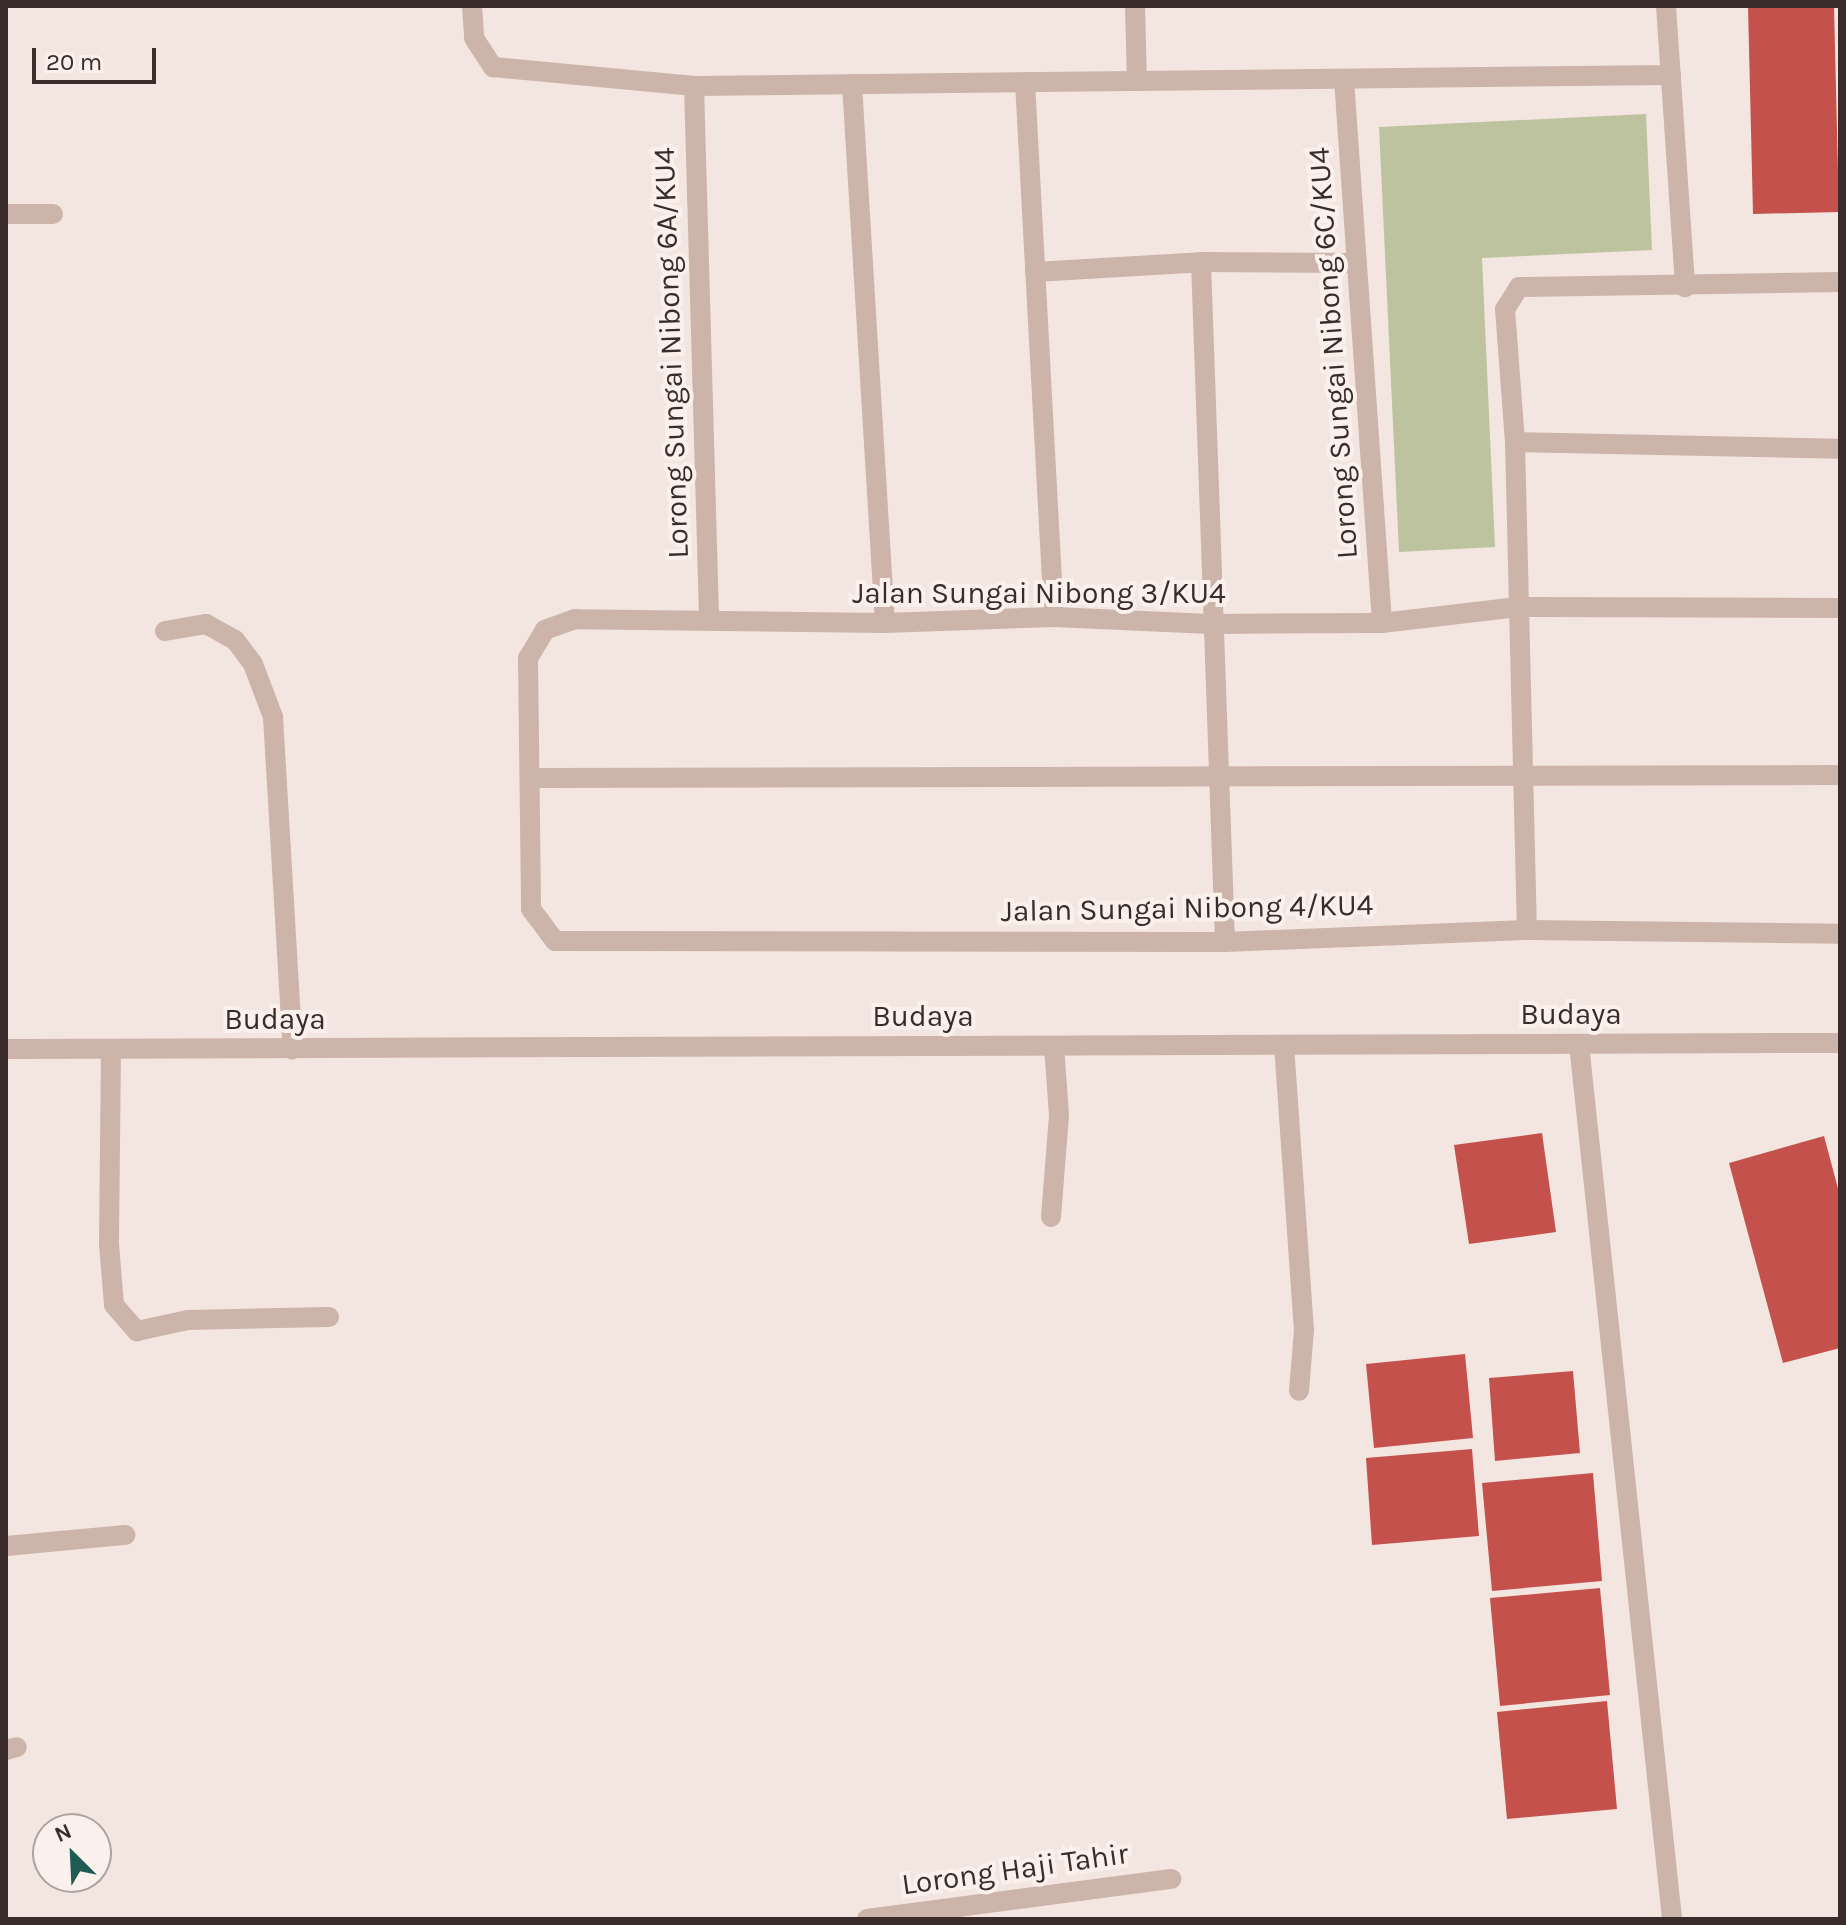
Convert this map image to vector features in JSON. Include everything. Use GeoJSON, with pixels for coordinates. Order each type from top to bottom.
{"type":"FeatureCollection","features":[{"type":"Feature","properties":{"kind":"street"},"geometry":{"type":"LineString","coordinates":[[472,6],[474,38],[493,67],[694,86],[1671,75]]}},
{"type":"Feature","properties":{"kind":"street"},"geometry":{"type":"LineString","coordinates":[[1135,6],[1137,81]]}},
{"type":"Feature","properties":{"kind":"street"},"geometry":{"type":"LineString","coordinates":[[1666,6],[1685,287]]}},
{"type":"Feature","properties":{"kind":"street","name":"Lorong Sungai Nibong 6C/KU4"},"geometry":{"type":"LineString","coordinates":[[1344,79],[1382,623]]}},
{"type":"Feature","properties":{"kind":"street"},"geometry":{"type":"LineString","coordinates":[[1025,82],[1054,617]]}},
{"type":"Feature","properties":{"kind":"street"},"geometry":{"type":"LineString","coordinates":[[852,84],[885,623]]}},
{"type":"Feature","properties":{"kind":"street","name":"Lorong Sungai Nibong 6A/KU4"},"geometry":{"type":"LineString","coordinates":[[694,86],[709,618]]}},
{"type":"Feature","properties":{"kind":"street"},"geometry":{"type":"LineString","coordinates":[[6,214],[53,214]]}},
{"type":"Feature","properties":{"kind":"street"},"geometry":{"type":"LineString","coordinates":[[1201,262],[1210,624],[1225,942]]}},
{"type":"Feature","properties":{"kind":"street"},"geometry":{"type":"LineString","coordinates":[[1035,272],[1201,262],[1355,263]]}},
{"type":"Feature","properties":{"kind":"street"},"geometry":{"type":"LineString","coordinates":[[1527,930],[1515,442],[1505,309],[1519,287],[1685,287],[1840,282]]}},
{"type":"Feature","properties":{"kind":"street"},"geometry":{"type":"LineString","coordinates":[[1515,442],[1840,449]]}},
{"type":"Feature","properties":{"kind":"street","name":"Jalan Sungai Nibong 3/KU4"},"geometry":{"type":"LineString","coordinates":[[541,929],[531,909],[528,658],[545,630],[575,619],[709,618],[885,623],[1054,617],[1210,624],[1382,623],[1518,607],[1840,608]]}},
{"type":"Feature","properties":{"kind":"street"},"geometry":{"type":"LineString","coordinates":[[165,631],[206,624],[235,640],[253,664],[273,717],[293,1049]]}},
{"type":"Feature","properties":{"kind":"street"},"geometry":{"type":"LineString","coordinates":[[531,778],[1840,775]]}},
{"type":"Feature","properties":{"kind":"street","name":"Jalan Sungai Nibong 4/KU4"},"geometry":{"type":"LineString","coordinates":[[541,929],[555,941],[1225,942],[1527,930],[1840,934]]}},
{"type":"Feature","properties":{"kind":"street","name":"Budaya"},"geometry":{"type":"LineString","coordinates":[[6,1049],[1840,1043]]}},
{"type":"Feature","properties":{"kind":"street"},"geometry":{"type":"LineString","coordinates":[[1579,1044],[1672,1919]]}},
{"type":"Feature","properties":{"kind":"street"},"geometry":{"type":"LineString","coordinates":[[1284,1045],[1304,1330],[1299,1391]]}},
{"type":"Feature","properties":{"kind":"street"},"geometry":{"type":"LineString","coordinates":[[1051,1217],[1059,1115],[1054,1046]]}},
{"type":"Feature","properties":{"kind":"street"},"geometry":{"type":"LineString","coordinates":[[111,1049],[109,1244],[114,1305],[137,1331],[188,1320],[329,1317]]}},
{"type":"Feature","properties":{"kind":"street"},"geometry":{"type":"LineString","coordinates":[[6,1546],[125,1535]]}},
{"type":"Feature","properties":{"kind":"street","name":"Lorong Haji Tahir"},"geometry":{"type":"LineString","coordinates":[[867,1919],[1171,1879]]}},
{"type":"Feature","properties":{"kind":"green space"},"geometry":{"type":"Polygon","coordinates":[[[1646,114],[1652,250],[1482,258],[1495,547],[1399,552],[1379,127],[1646,114]]]}},
{"type":"Feature","properties":{"kind":"building"},"geometry":{"type":"Polygon","coordinates":[[[1748,6],[1834,6],[1839,212],[1753,214],[1748,6]]]}},
{"type":"Feature","properties":{"kind":"building"},"geometry":{"type":"Polygon","coordinates":[[[1542,1133],[1556,1232],[1469,1244],[1454,1145],[1542,1133]]]}},
{"type":"Feature","properties":{"kind":"building"},"geometry":{"type":"Polygon","coordinates":[[[1824,1136],[1840,1196],[1840,1348],[1783,1363],[1729,1163],[1824,1136]]]}},
{"type":"Feature","properties":{"kind":"building"},"geometry":{"type":"Polygon","coordinates":[[[1465,1354],[1473,1438],[1374,1448],[1366,1364],[1465,1354]]]}},
{"type":"Feature","properties":{"kind":"building"},"geometry":{"type":"Polygon","coordinates":[[[1573,1371],[1580,1453],[1495,1461],[1489,1378],[1573,1371]]]}},
{"type":"Feature","properties":{"kind":"building"},"geometry":{"type":"Polygon","coordinates":[[[1472,1449],[1479,1536],[1372,1545],[1366,1458],[1472,1449]]]}},
{"type":"Feature","properties":{"kind":"building"},"geometry":{"type":"Polygon","coordinates":[[[1593,1473],[1602,1581],[1492,1591],[1482,1483],[1593,1473]]]}},
{"type":"Feature","properties":{"kind":"building"},"geometry":{"type":"Polygon","coordinates":[[[1600,1588],[1610,1695],[1500,1706],[1490,1598],[1600,1588]]]}},
{"type":"Feature","properties":{"kind":"building"},"geometry":{"type":"Polygon","coordinates":[[[1607,1701],[1617,1809],[1507,1819],[1497,1712],[1607,1701]]]}}]}
